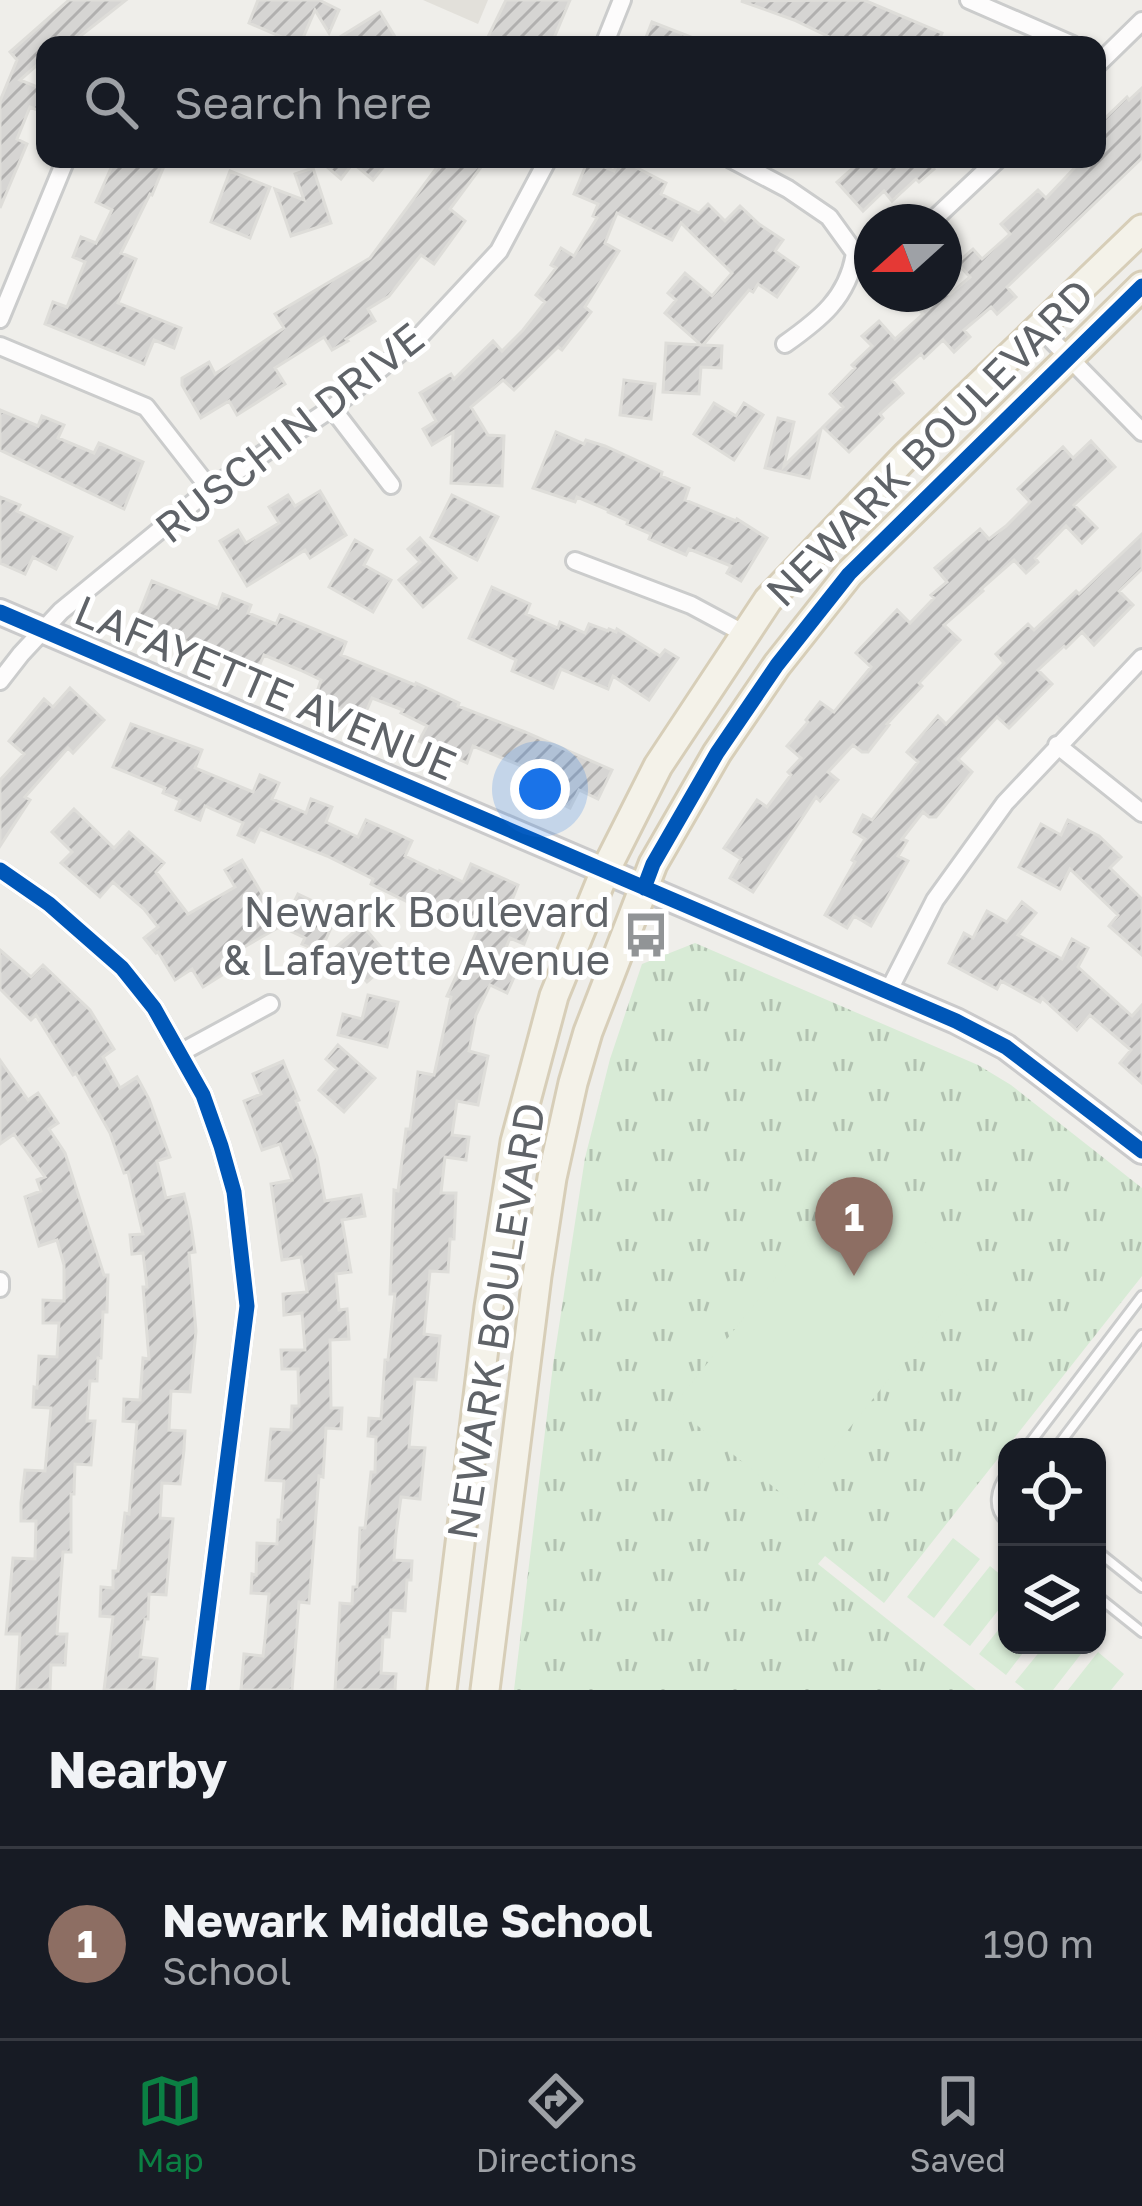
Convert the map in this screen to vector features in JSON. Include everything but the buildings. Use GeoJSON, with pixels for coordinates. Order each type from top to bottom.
{"type":"FeatureCollection","features":[{"type":"Feature","properties":{"kind":"main road","name":"NEWARK BOULEVARD"},"geometry":{"type":"LineString","coordinates":[[442,1690],[515,1142],[554,996],[605,871],[658,766],[768,600],[904,457],[1142,229]]}},
{"type":"Feature","properties":{"kind":"main road","name":"NEWARK BOULEVARD"},"geometry":{"type":"LineString","coordinates":[[485,1690],[552,1178],[587,1032],[653,864],[716,753],[777,665],[850,574],[1142,286]]}},
{"type":"Feature","properties":{"kind":"street"},"geometry":{"type":"LineString","coordinates":[[608,36],[622,0]]}},
{"type":"Feature","properties":{"kind":"street"},"geometry":{"type":"LineString","coordinates":[[970,0],[1052,36]]}},
{"type":"Feature","properties":{"kind":"street"},"geometry":{"type":"LineString","coordinates":[[1106,54],[1142,21]]}},
{"type":"Feature","properties":{"kind":"street"},"geometry":{"type":"LineString","coordinates":[[0,319],[62,168]]}},
{"type":"Feature","properties":{"kind":"street","name":"RUSCHIN DRIVE"},"geometry":{"type":"LineString","coordinates":[[0,681],[61,611],[210,489],[332,408],[418,338],[499,251],[543,168]]}},
{"type":"Feature","properties":{"kind":"street"},"geometry":{"type":"LineString","coordinates":[[748,168],[829,217],[854,242]]}},
{"type":"Feature","properties":{"kind":"street"},"geometry":{"type":"LineString","coordinates":[[951,204],[989,168]]}},
{"type":"Feature","properties":{"kind":"street"},"geometry":{"type":"LineString","coordinates":[[785,344],[823,317],[854,271]]}},
{"type":"Feature","properties":{"kind":"street"},"geometry":{"type":"LineString","coordinates":[[1040,328],[1142,432]]}},
{"type":"Feature","properties":{"kind":"street"},"geometry":{"type":"LineString","coordinates":[[0,346],[146,407],[210,489]]}},
{"type":"Feature","properties":{"kind":"street"},"geometry":{"type":"LineString","coordinates":[[332,408],[391,485]]}},
{"type":"Feature","properties":{"kind":"street"},"geometry":{"type":"LineString","coordinates":[[575,561],[691,605],[745,634]]}},
{"type":"Feature","properties":{"kind":"street","name":"LAFAYETTE AVENUE"},"geometry":{"type":"LineString","coordinates":[[0,612],[956,1021],[1006,1047],[1142,1150]]}},
{"type":"Feature","properties":{"kind":"street"},"geometry":{"type":"LineString","coordinates":[[888,992],[934,900],[1005,803],[1142,658]]}},
{"type":"Feature","properties":{"kind":"street"},"geometry":{"type":"LineString","coordinates":[[1057,746],[1142,813]]}},
{"type":"Feature","properties":{"kind":"street"},"geometry":{"type":"LineString","coordinates":[[0,870],[49,904],[122,968],[154,1008],[202,1095],[227,1169],[242,1243],[247,1306],[198,1690]]}},
{"type":"Feature","properties":{"kind":"street"},"geometry":{"type":"LineString","coordinates":[[180,1053],[270,1004]]}},
{"type":"Feature","properties":{"kind":"lane"},"geometry":{"type":"LineString","coordinates":[[1035,1438],[1142,1296]]}},
{"type":"Feature","properties":{"kind":"lane"},"geometry":{"type":"LineString","coordinates":[[1064,1438],[1142,1335]]}},
{"type":"Feature","properties":{"kind":"lane"},"geometry":{"type":"LineString","coordinates":[[1106,1558],[1142,1587]]}},
{"type":"Feature","properties":{"kind":"lane"},"geometry":{"type":"LineString","coordinates":[[1106,1603],[1142,1632]]}},
{"type":"Feature","properties":{"kind":"shaded area"},"geometry":{"type":"Polygon","coordinates":[[[423,0],[488,0],[478,24],[423,0]]]}},
{"type":"Feature","properties":{"kind":"green space"},"geometry":{"type":"Polygon","coordinates":[[[695,943],[978,1065],[1011,1085],[1142,1188],[1142,1276],[1014,1438],[998,1438],[998,1459],[884,1603],[825,1556],[818,1564],[976,1690],[514,1690],[553,1365],[585,1158],[610,1059],[642,964],[695,943]]]}},
{"type":"Feature","properties":{"kind":"green space"},"geometry":{"type":"Polygon","coordinates":[[[852,1183],[970,1278],[791,1501],[673,1406],[852,1183]]]}},
{"type":"Feature","properties":{"kind":"green space"},"geometry":{"type":"Polygon","coordinates":[[[953,1538],[980,1559],[934,1618],[907,1597],[953,1538]]]}},
{"type":"Feature","properties":{"kind":"green space"},"geometry":{"type":"Polygon","coordinates":[[[990,1566],[998,1573],[998,1610],[970,1646],[943,1625],[990,1566]]]}},
{"type":"Feature","properties":{"kind":"green space"},"geometry":{"type":"Polygon","coordinates":[[[998,1630],[998,1654],[1022,1654],[1006,1675],[979,1654],[998,1630]]]}},
{"type":"Feature","properties":{"kind":"green space"},"geometry":{"type":"Polygon","coordinates":[[[1038,1654],[1081,1654],[1053,1690],[1025,1690],[1015,1682],[1038,1654]]]}},
{"type":"Feature","properties":{"kind":"green space"},"geometry":{"type":"Polygon","coordinates":[[[1096,1654],[1124,1674],[1111,1690],[1068,1690],[1096,1654]]]}},
{"type":"Feature","properties":{"kind":"cycle path"},"geometry":{"type":"LineString","coordinates":[[644,888],[717,753],[777,665],[849,574],[1142,286]]}},
{"type":"Feature","properties":{"kind":"cycle path"},"geometry":{"type":"LineString","coordinates":[[0,612],[956,1021],[1006,1047],[1142,1151]]}},
{"type":"Feature","properties":{"kind":"cycle path"},"geometry":{"type":"LineString","coordinates":[[0,870],[49,904],[122,968],[154,1008],[203,1095],[234,1192],[247,1306],[198,1690]]}},
{"type":"Feature","properties":{"kind":"place","name":"Newark Boulevard & Lafayette Avenue"},"geometry":{"type":"Point","coordinates":[646,935]}},
{"type":"Feature","properties":{"kind":"place","name":"Newark Middle School"},"geometry":{"type":"Point","coordinates":[854,1276]}}]}
